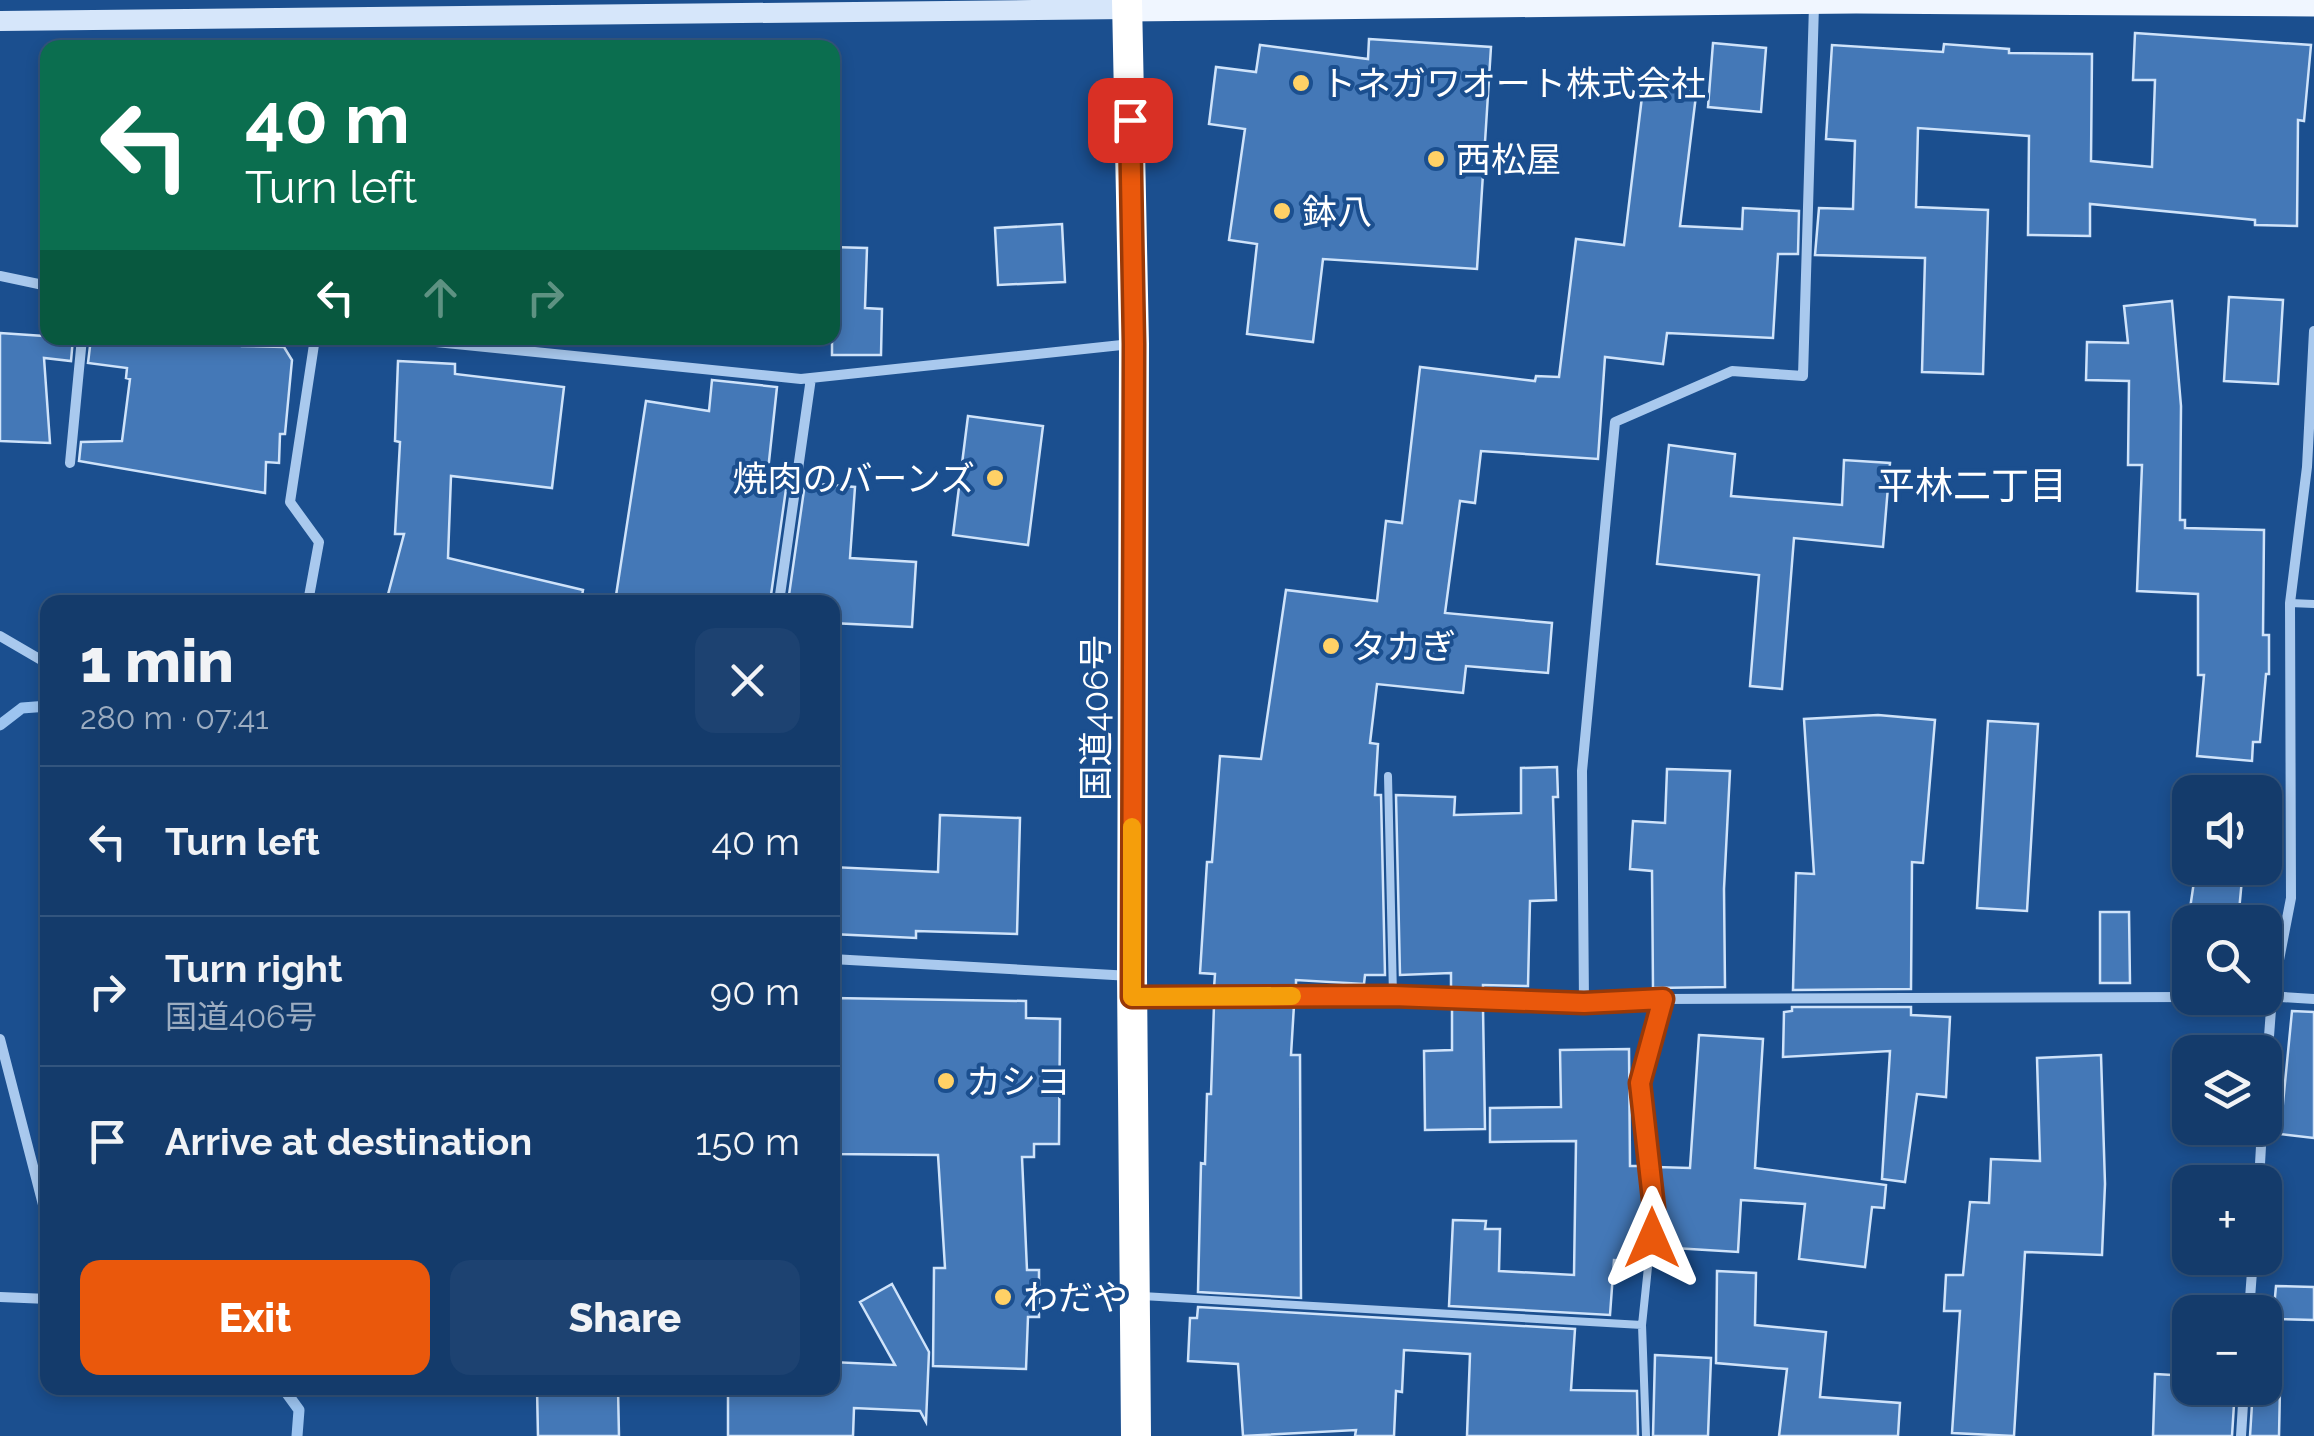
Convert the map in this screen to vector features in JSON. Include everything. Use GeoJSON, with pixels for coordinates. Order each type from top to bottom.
{"type":"FeatureCollection","features":[{"type":"Feature","properties":{"kind":"highway","name":"国道406号"},"geometry":{"type":"LineString","coordinates":[[1127,4],[1134,344],[1132,986],[1136,1436]]}},
{"type":"Feature","properties":{"kind":"main road"},"geometry":{"type":"LineString","coordinates":[[1127,4],[1856,0],[2314,4]]}},
{"type":"Feature","properties":{"kind":"street"},"geometry":{"type":"LineString","coordinates":[[1584,1003],[1582,771],[1614,422],[1732,370],[1803,376],[1814,0]]}},
{"type":"Feature","properties":{"kind":"street"},"geometry":{"type":"LineString","coordinates":[[0,21],[1127,4]]}},
{"type":"Feature","properties":{"kind":"street"},"geometry":{"type":"LineString","coordinates":[[0,276],[40,284]]}},
{"type":"Feature","properties":{"kind":"street"},"geometry":{"type":"LineString","coordinates":[[2282,934],[2290,898],[2290,603],[2310,467],[2314,331]]}},
{"type":"Feature","properties":{"kind":"street"},"geometry":{"type":"LineString","coordinates":[[468,345],[810,378],[1134,344]]}},
{"type":"Feature","properties":{"kind":"street"},"geometry":{"type":"LineString","coordinates":[[70,463],[81,345]]}},
{"type":"Feature","properties":{"kind":"street"},"geometry":{"type":"LineString","coordinates":[[309,595],[320,542],[290,502],[314,345]]}},
{"type":"Feature","properties":{"kind":"street"},"geometry":{"type":"LineString","coordinates":[[779,595],[810,378]]}},
{"type":"Feature","properties":{"kind":"street"},"geometry":{"type":"LineString","coordinates":[[0,636],[40,659]]}},
{"type":"Feature","properties":{"kind":"street"},"geometry":{"type":"LineString","coordinates":[[840,960],[1132,986],[1584,1003],[1663,999],[2172,996]]}},
{"type":"Feature","properties":{"kind":"street"},"geometry":{"type":"LineString","coordinates":[[2282,997],[2314,999]]}},
{"type":"Feature","properties":{"kind":"street"},"geometry":{"type":"LineString","coordinates":[[0,1040],[40,1193]]}},
{"type":"Feature","properties":{"kind":"street"},"geometry":{"type":"LineString","coordinates":[[0,1297],[40,1299]]}},
{"type":"Feature","properties":{"kind":"street"},"geometry":{"type":"LineString","coordinates":[[2241,1436],[2243,1405]]}},
{"type":"Feature","properties":{"kind":"lane"},"geometry":{"type":"LineString","coordinates":[[2290,603],[2314,604]]}},
{"type":"Feature","properties":{"kind":"lane"},"geometry":{"type":"LineString","coordinates":[[1388,776],[1393,996]]}},
{"type":"Feature","properties":{"kind":"lane"},"geometry":{"type":"LineString","coordinates":[[1646,1436],[1642,1326],[1654,1208],[1640,1083],[1663,999]]}},
{"type":"Feature","properties":{"kind":"lane"},"geometry":{"type":"LineString","coordinates":[[1134,1296],[1642,1326]]}},
{"type":"Feature","properties":{"kind":"building"},"geometry":{"type":"Polygon","coordinates":[[[2135,33],[2311,45],[2304,121],[2298,120],[2297,226],[2255,225],[2255,220],[2090,204],[2090,236],[2028,235],[2029,136],[1918,128],[1916,207],[1988,210],[1983,374],[1922,372],[1925,258],[1815,255],[1819,208],[1853,209],[1855,141],[1826,139],[1832,45],[1943,52],[1944,44],[2009,49],[2009,53],[2092,54],[2091,161],[2152,167],[2155,80],[2133,80],[2135,33]]]}},
{"type":"Feature","properties":{"kind":"building"},"geometry":{"type":"Polygon","coordinates":[[[1369,39],[1491,47],[1477,269],[1323,259],[1313,342],[1247,334],[1257,244],[1229,240],[1245,129],[1209,124],[1216,67],[1256,72],[1260,45],[1368,59],[1369,39]]]}},
{"type":"Feature","properties":{"kind":"building"},"geometry":{"type":"Polygon","coordinates":[[[1713,43],[1766,48],[1761,112],[1708,107],[1713,43]]]}},
{"type":"Feature","properties":{"kind":"building"},"geometry":{"type":"Polygon","coordinates":[[[1645,72],[1698,79],[1680,226],[1742,229],[1743,208],[1799,211],[1798,254],[1778,254],[1773,338],[1667,333],[1663,364],[1605,357],[1598,459],[1481,451],[1475,503],[1460,501],[1445,613],[1552,623],[1548,673],[1466,666],[1463,693],[1377,684],[1370,743],[1378,744],[1375,795],[1381,795],[1385,975],[1365,975],[1364,984],[1296,980],[1296,988],[1214,988],[1215,974],[1200,973],[1207,862],[1212,862],[1220,756],[1261,759],[1286,590],[1377,601],[1386,521],[1402,523],[1420,367],[1535,381],[1536,376],[1559,377],[1576,239],[1624,245],[1645,72]]]}},
{"type":"Feature","properties":{"kind":"building"},"geometry":{"type":"Polygon","coordinates":[[[1062,224],[1065,282],[998,285],[995,228],[1062,224]]]}},
{"type":"Feature","properties":{"kind":"building"},"geometry":{"type":"Polygon","coordinates":[[[840,247],[867,248],[865,308],[882,309],[881,355],[832,355],[832,345],[840,345],[840,247]]]}},
{"type":"Feature","properties":{"kind":"building"},"geometry":{"type":"Polygon","coordinates":[[[2229,297],[2283,300],[2278,384],[2224,381],[2229,297]]]}},
{"type":"Feature","properties":{"kind":"building"},"geometry":{"type":"Polygon","coordinates":[[[2172,301],[2181,406],[2180,520],[2185,520],[2185,528],[2264,530],[2263,635],[2269,635],[2269,674],[2260,742],[2253,742],[2252,761],[2197,756],[2204,675],[2198,675],[2198,594],[2137,591],[2142,465],[2128,465],[2129,381],[2086,380],[2087,342],[2128,343],[2124,306],[2172,301]]]}},
{"type":"Feature","properties":{"kind":"building"},"geometry":{"type":"Polygon","coordinates":[[[0,333],[40,336],[40,345],[72,345],[71,361],[44,358],[50,443],[0,441],[0,333]]]}},
{"type":"Feature","properties":{"kind":"building"},"geometry":{"type":"Polygon","coordinates":[[[90,345],[284,347],[292,360],[285,434],[280,434],[279,463],[266,462],[265,493],[79,461],[81,442],[122,441],[130,379],[126,378],[127,368],[88,363],[90,345]]]}},
{"type":"Feature","properties":{"kind":"building"},"geometry":{"type":"Polygon","coordinates":[[[398,361],[455,364],[455,374],[564,387],[552,488],[451,476],[448,558],[583,590],[582,595],[388,595],[404,534],[395,534],[400,442],[395,441],[398,361]]]}},
{"type":"Feature","properties":{"kind":"building"},"geometry":{"type":"Polygon","coordinates":[[[712,380],[777,387],[767,480],[787,482],[771,595],[616,595],[646,401],[709,411],[712,380]]]}},
{"type":"Feature","properties":{"kind":"building"},"geometry":{"type":"Polygon","coordinates":[[[968,416],[1043,426],[1028,545],[953,535],[968,416]]]}},
{"type":"Feature","properties":{"kind":"building"},"geometry":{"type":"Polygon","coordinates":[[[1669,445],[1735,454],[1731,496],[1842,505],[1844,460],[1890,463],[1883,547],[1794,538],[1782,689],[1750,686],[1759,575],[1657,564],[1669,445]]]}},
{"type":"Feature","properties":{"kind":"building"},"geometry":{"type":"Polygon","coordinates":[[[805,483],[855,487],[850,558],[916,562],[912,627],[840,623],[840,595],[789,595],[805,483]]]}},
{"type":"Feature","properties":{"kind":"building"},"geometry":{"type":"Polygon","coordinates":[[[1878,715],[1935,720],[1923,863],[1912,862],[1911,989],[1793,990],[1796,873],[1814,874],[1804,719],[1878,715]]]}},
{"type":"Feature","properties":{"kind":"building"},"geometry":{"type":"Polygon","coordinates":[[[1988,721],[2038,724],[2027,911],[1977,908],[1988,721]]]}},
{"type":"Feature","properties":{"kind":"building"},"geometry":{"type":"Polygon","coordinates":[[[1557,767],[1558,797],[1553,797],[1556,900],[1530,901],[1528,986],[1483,985],[1483,991],[1451,989],[1451,973],[1400,975],[1396,795],[1455,797],[1454,815],[1521,813],[1521,768],[1557,767]]]}},
{"type":"Feature","properties":{"kind":"building"},"geometry":{"type":"Polygon","coordinates":[[[1667,769],[1730,771],[1724,889],[1725,987],[1653,988],[1652,871],[1630,869],[1633,821],[1665,823],[1667,769]]]}},
{"type":"Feature","properties":{"kind":"building"},"geometry":{"type":"Polygon","coordinates":[[[940,815],[1020,818],[1017,934],[916,931],[916,938],[840,934],[840,867],[938,872],[940,815]]]}},
{"type":"Feature","properties":{"kind":"building"},"geometry":{"type":"Polygon","coordinates":[[[2193,885],[2241,885],[2240,905],[2191,905],[2193,885]]]}},
{"type":"Feature","properties":{"kind":"building"},"geometry":{"type":"Polygon","coordinates":[[[2100,912],[2129,912],[2130,983],[2100,983],[2100,912]]]}},
{"type":"Feature","properties":{"kind":"building","name":"カシヨ"},"geometry":{"type":"Polygon","coordinates":[[[840,998],[1026,1001],[1026,1018],[1060,1019],[1059,1144],[1034,1144],[1034,1157],[1022,1157],[1027,1270],[1039,1270],[1039,1317],[1028,1317],[1026,1369],[933,1366],[934,1268],[945,1268],[938,1155],[840,1154],[840,998]]]}},
{"type":"Feature","properties":{"kind":"building"},"geometry":{"type":"Polygon","coordinates":[[[1214,1005],[1294,1005],[1291,1055],[1300,1055],[1301,1298],[1198,1292],[1201,1163],[1205,1164],[1207,1094],[1211,1094],[1214,1005]]]}},
{"type":"Feature","properties":{"kind":"building"},"geometry":{"type":"Polygon","coordinates":[[[1452,1007],[1483,1008],[1485,1129],[1425,1130],[1424,1051],[1452,1050],[1452,1007]]]}},
{"type":"Feature","properties":{"kind":"building"},"geometry":{"type":"Polygon","coordinates":[[[1792,1007],[1911,1007],[1911,1015],[1950,1017],[1946,1097],[1917,1094],[1905,1182],[1882,1179],[1890,1051],[1783,1057],[1784,1012],[1792,1011],[1792,1007]]]}},
{"type":"Feature","properties":{"kind":"building"},"geometry":{"type":"Polygon","coordinates":[[[2292,1011],[2314,1012],[2314,1138],[2282,1134],[2292,1011]]]}},
{"type":"Feature","properties":{"kind":"building"},"geometry":{"type":"Polygon","coordinates":[[[1699,1035],[1763,1039],[1755,1168],[1886,1185],[1884,1208],[1872,1207],[1865,1267],[1799,1259],[1805,1204],[1741,1200],[1738,1252],[1658,1247],[1661,1209],[1657,1167],[1690,1168],[1699,1035]]]}},
{"type":"Feature","properties":{"kind":"building"},"geometry":{"type":"Polygon","coordinates":[[[1629,1049],[1630,1166],[1642,1166],[1646,1209],[1643,1246],[1632,1245],[1631,1261],[1614,1260],[1610,1315],[1449,1306],[1453,1220],[1486,1221],[1485,1229],[1500,1229],[1499,1271],[1574,1275],[1576,1141],[1490,1142],[1490,1108],[1561,1107],[1560,1050],[1629,1049]]]}},
{"type":"Feature","properties":{"kind":"building"},"geometry":{"type":"Polygon","coordinates":[[[2101,1055],[2105,1184],[2102,1255],[2025,1252],[2014,1436],[1952,1433],[1960,1311],[1944,1311],[1946,1275],[1963,1275],[1970,1202],[1989,1203],[1991,1159],[2040,1161],[2037,1058],[2101,1055]]]}},
{"type":"Feature","properties":{"kind":"building"},"geometry":{"type":"Polygon","coordinates":[[[1717,1271],[1756,1273],[1755,1325],[1826,1332],[1820,1397],[1900,1403],[1898,1436],[1779,1436],[1787,1369],[1716,1363],[1717,1271]]]}},
{"type":"Feature","properties":{"kind":"building"},"geometry":{"type":"Polygon","coordinates":[[[892,1284],[929,1352],[926,1422],[920,1411],[854,1408],[853,1436],[728,1436],[728,1395],[840,1395],[840,1362],[895,1365],[860,1302],[892,1284]]]}},
{"type":"Feature","properties":{"kind":"building"},"geometry":{"type":"Polygon","coordinates":[[[2276,1286],[2314,1287],[2314,1320],[2282,1319],[2282,1295],[2275,1295],[2276,1286]]]}},
{"type":"Feature","properties":{"kind":"building"},"geometry":{"type":"Polygon","coordinates":[[[1198,1307],[1575,1329],[1571,1390],[1637,1391],[1638,1436],[1467,1436],[1470,1354],[1404,1350],[1402,1392],[1396,1391],[1394,1436],[1355,1436],[1356,1430],[1243,1436],[1238,1364],[1188,1361],[1190,1318],[1197,1318],[1198,1307]]]}},
{"type":"Feature","properties":{"kind":"building"},"geometry":{"type":"Polygon","coordinates":[[[1655,1355],[1711,1358],[1708,1436],[1653,1436],[1655,1355]]]}},
{"type":"Feature","properties":{"kind":"building"},"geometry":{"type":"Polygon","coordinates":[[[2155,1374],[2172,1375],[2172,1405],[2234,1405],[2232,1436],[2153,1436],[2155,1374]]]}},
{"type":"Feature","properties":{"kind":"building"},"geometry":{"type":"Polygon","coordinates":[[[537,1395],[618,1395],[619,1436],[538,1436],[537,1395]]]}},
{"type":"Feature","properties":{"kind":"building"},"geometry":{"type":"Polygon","coordinates":[[[2252,1405],[2280,1405],[2279,1436],[2250,1436],[2252,1405]]]}},
{"type":"Feature","properties":{"kind":"waterway"},"geometry":{"type":"LineString","coordinates":[[0,725],[22,708],[40,707]]}},
{"type":"Feature","properties":{"kind":"waterway"},"geometry":{"type":"LineString","coordinates":[[288,1395],[299,1410],[297,1436]]}},
{"type":"Feature","properties":{"kind":"slow traffic"},"geometry":{"type":"LineString","coordinates":[[1132,827],[1132,997],[1292,996]]}},
{"type":"Feature","properties":{"kind":"place","name":"トネガワオート株式会社"},"geometry":{"type":"Point","coordinates":[1301,83]}},
{"type":"Feature","properties":{"kind":"place","name":"西松屋"},"geometry":{"type":"Point","coordinates":[1436,159]}},
{"type":"Feature","properties":{"kind":"place","name":"鉢八"},"geometry":{"type":"Point","coordinates":[1282,211]}},
{"type":"Feature","properties":{"kind":"place","name":"焼肉のバーンズ"},"geometry":{"type":"Point","coordinates":[995,478]}},
{"type":"Feature","properties":{"kind":"place","name":"タカぎ"},"geometry":{"type":"Point","coordinates":[1331,646]}},
{"type":"Feature","properties":{"kind":"place","name":"カシヨ"},"geometry":{"type":"Point","coordinates":[946,1081]}},
{"type":"Feature","properties":{"kind":"place","name":"わだや"},"geometry":{"type":"Point","coordinates":[1003,1297]}},
{"type":"Feature","properties":{"kind":"district","name":"平林二丁目"},"geometry":{"type":"Point","coordinates":[1972,485]}},
{"type":"Feature","properties":{"kind":"route"},"geometry":{"type":"LineString","coordinates":[[1130,120],[1134,344],[1132,997],[1393,996],[1584,1003],[1663,999],[1640,1083],[1654,1208],[1652,1238]]}}]}
